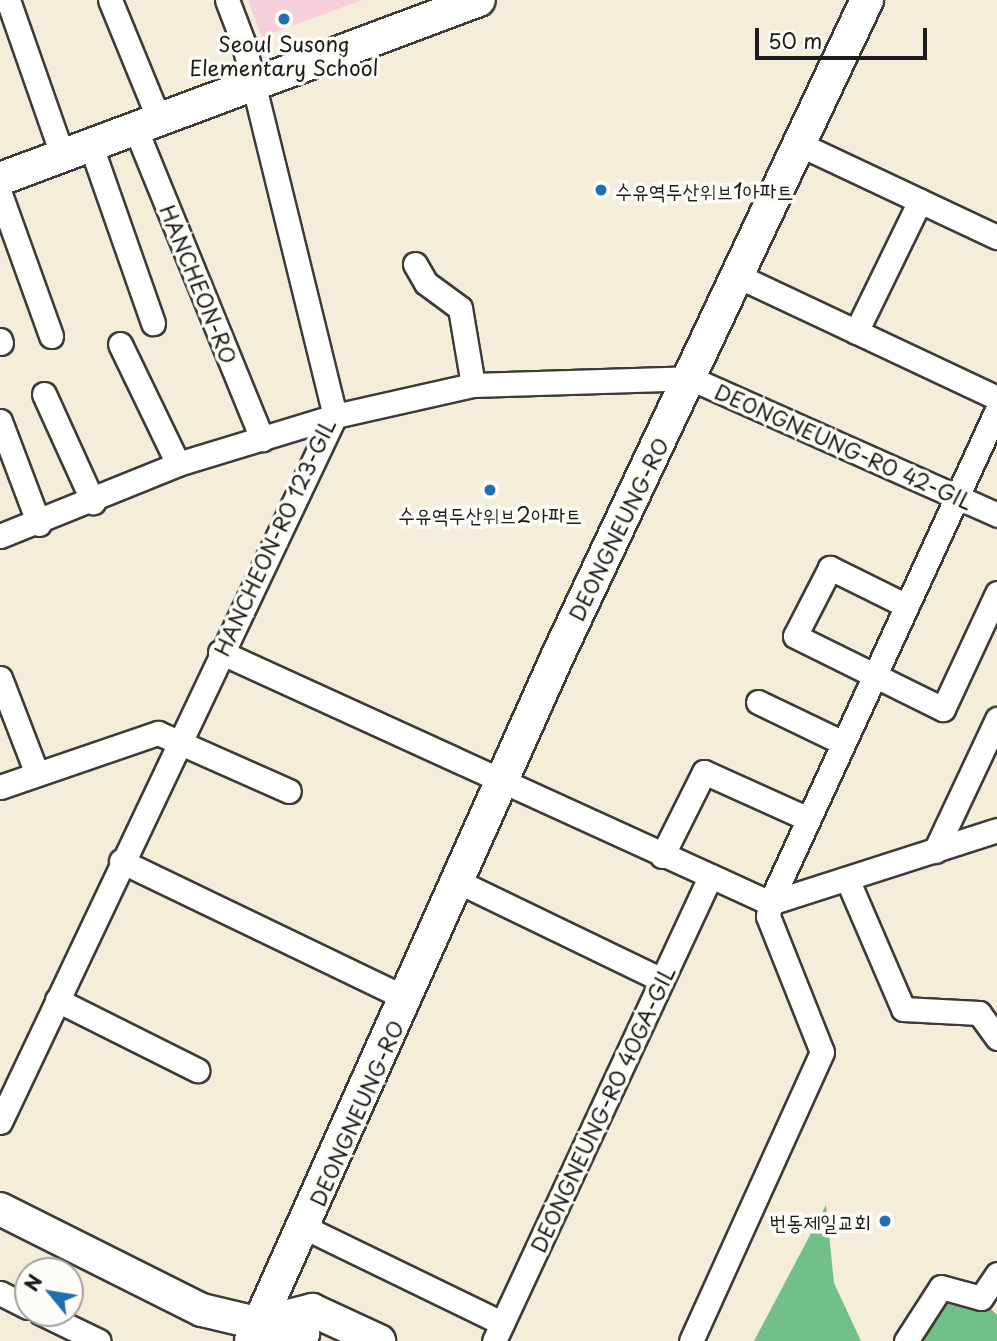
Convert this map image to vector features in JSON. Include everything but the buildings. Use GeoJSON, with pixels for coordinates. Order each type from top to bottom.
{"type":"FeatureCollection","features":[{"type":"Feature","properties":{"kind":"main road"},"geometry":{"type":"LineString","coordinates":[[0,179],[76,148],[148,126],[479,0]]}},
{"type":"Feature","properties":{"kind":"main road","name":"DEONGNEUNG-RO"},"geometry":{"type":"LineString","coordinates":[[272,1335],[306,1228],[504,785],[558,655],[740,278],[867,0]]}},
{"type":"Feature","properties":{"kind":"main road"},"geometry":{"type":"LineString","coordinates":[[0,1209],[202,1310],[272,1335],[312,1310],[379,1341]]}},
{"type":"Feature","properties":{"kind":"street"},"geometry":{"type":"LineString","coordinates":[[8,0],[153,323]]}},
{"type":"Feature","properties":{"kind":"street","name":"HANCHEON-RO"},"geometry":{"type":"LineString","coordinates":[[110,0],[148,126],[262,439]]}},
{"type":"Feature","properties":{"kind":"street","name":"HANCHEON-RO 123-GIL"},"geometry":{"type":"LineString","coordinates":[[0,1122],[178,737],[335,416],[255,86],[227,0]]}},
{"type":"Feature","properties":{"kind":"street"},"geometry":{"type":"LineString","coordinates":[[799,144],[997,237]]}},
{"type":"Feature","properties":{"kind":"street"},"geometry":{"type":"LineString","coordinates":[[0,194],[51,336]]}},
{"type":"Feature","properties":{"kind":"street"},"geometry":{"type":"LineString","coordinates":[[856,332],[920,201]]}},
{"type":"Feature","properties":{"kind":"street"},"geometry":{"type":"LineString","coordinates":[[415,264],[426,283],[460,308],[473,385]]}},
{"type":"Feature","properties":{"kind":"street"},"geometry":{"type":"LineString","coordinates":[[740,278],[997,398]]}},
{"type":"Feature","properties":{"kind":"street"},"geometry":{"type":"LineString","coordinates":[[120,344],[178,464]]}},
{"type":"Feature","properties":{"kind":"street"},"geometry":{"type":"LineString","coordinates":[[0,536],[39,524],[178,464],[335,416],[473,385],[690,378]]}},
{"type":"Feature","properties":{"kind":"street","name":"DEONGNEUNG-RO 42-GIL"},"geometry":{"type":"LineString","coordinates":[[690,378],[997,515]]}},
{"type":"Feature","properties":{"kind":"street"},"geometry":{"type":"LineString","coordinates":[[44,394],[93,502]]}},
{"type":"Feature","properties":{"kind":"street"},"geometry":{"type":"LineString","coordinates":[[691,1341],[822,1052],[768,916],[770,903],[806,818],[997,410]]}},
{"type":"Feature","properties":{"kind":"street"},"geometry":{"type":"LineString","coordinates":[[0,421],[39,524]]}},
{"type":"Feature","properties":{"kind":"street"},"geometry":{"type":"LineString","coordinates":[[905,605],[830,568],[794,636],[943,709],[997,593]]}},
{"type":"Feature","properties":{"kind":"street"},"geometry":{"type":"LineString","coordinates":[[220,652],[504,785],[770,903],[849,881],[997,830]]}},
{"type":"Feature","properties":{"kind":"street"},"geometry":{"type":"LineString","coordinates":[[0,678],[37,774]]}},
{"type":"Feature","properties":{"kind":"street"},"geometry":{"type":"LineString","coordinates":[[758,702],[841,742]]}},
{"type":"Feature","properties":{"kind":"street"},"geometry":{"type":"LineString","coordinates":[[936,851],[997,719]]}},
{"type":"Feature","properties":{"kind":"street"},"geometry":{"type":"LineString","coordinates":[[0,787],[158,733],[178,737],[289,792]]}},
{"type":"Feature","properties":{"kind":"street"},"geometry":{"type":"LineString","coordinates":[[662,856],[704,772],[806,818]]}},
{"type":"Feature","properties":{"kind":"street","name":"DEONGNEUNG-RO"},"geometry":{"type":"LineString","coordinates":[[121,861],[407,998]]}},
{"type":"Feature","properties":{"kind":"street","name":"DEONGNEUNG-RO 40GA-GIL"},"geometry":{"type":"LineString","coordinates":[[498,1332],[710,877]]}},
{"type":"Feature","properties":{"kind":"street"},"geometry":{"type":"LineString","coordinates":[[849,881],[903,1009],[979,1013],[997,1038]]}},
{"type":"Feature","properties":{"kind":"street"},"geometry":{"type":"LineString","coordinates":[[459,882],[662,980]]}},
{"type":"Feature","properties":{"kind":"street"},"geometry":{"type":"LineString","coordinates":[[57,1000],[197,1070]]}},
{"type":"Feature","properties":{"kind":"street","name":"DEONGNEUNG-RO"},"geometry":{"type":"LineString","coordinates":[[306,1228],[498,1332]]}},
{"type":"Feature","properties":{"kind":"street"},"geometry":{"type":"LineString","coordinates":[[906,1341],[941,1287],[981,1298],[997,1274]]}},
{"type":"Feature","properties":{"kind":"street"},"geometry":{"type":"LineString","coordinates":[[70,1327],[99,1341]]}},
{"type":"Feature","properties":{"kind":"shaded area","name":"Seoul Susong Elementary School"},"geometry":{"type":"Polygon","coordinates":[[[248,0],[362,0],[262,37],[248,0]]]}},
{"type":"Feature","properties":{"kind":"green space"},"geometry":{"type":"Polygon","coordinates":[[[826,1205],[834,1283],[861,1341],[754,1341],[826,1205]]]}},
{"type":"Feature","properties":{"kind":"green space"},"geometry":{"type":"Polygon","coordinates":[[[946,1301],[991,1309],[997,1315],[997,1341],[893,1341],[946,1301]]]}},
{"type":"Feature","properties":{"kind":"place","name":"Seoul Susong Elementary School"},"geometry":{"type":"Point","coordinates":[284,19]}},
{"type":"Feature","properties":{"kind":"place","name":"수유역두산위브1아파트"},"geometry":{"type":"Point","coordinates":[601,190]}},
{"type":"Feature","properties":{"kind":"place","name":"수유역두산위브2아파트"},"geometry":{"type":"Point","coordinates":[490,490]}},
{"type":"Feature","properties":{"kind":"place","name":"번동제일교회"},"geometry":{"type":"Point","coordinates":[885,1221]}}]}
